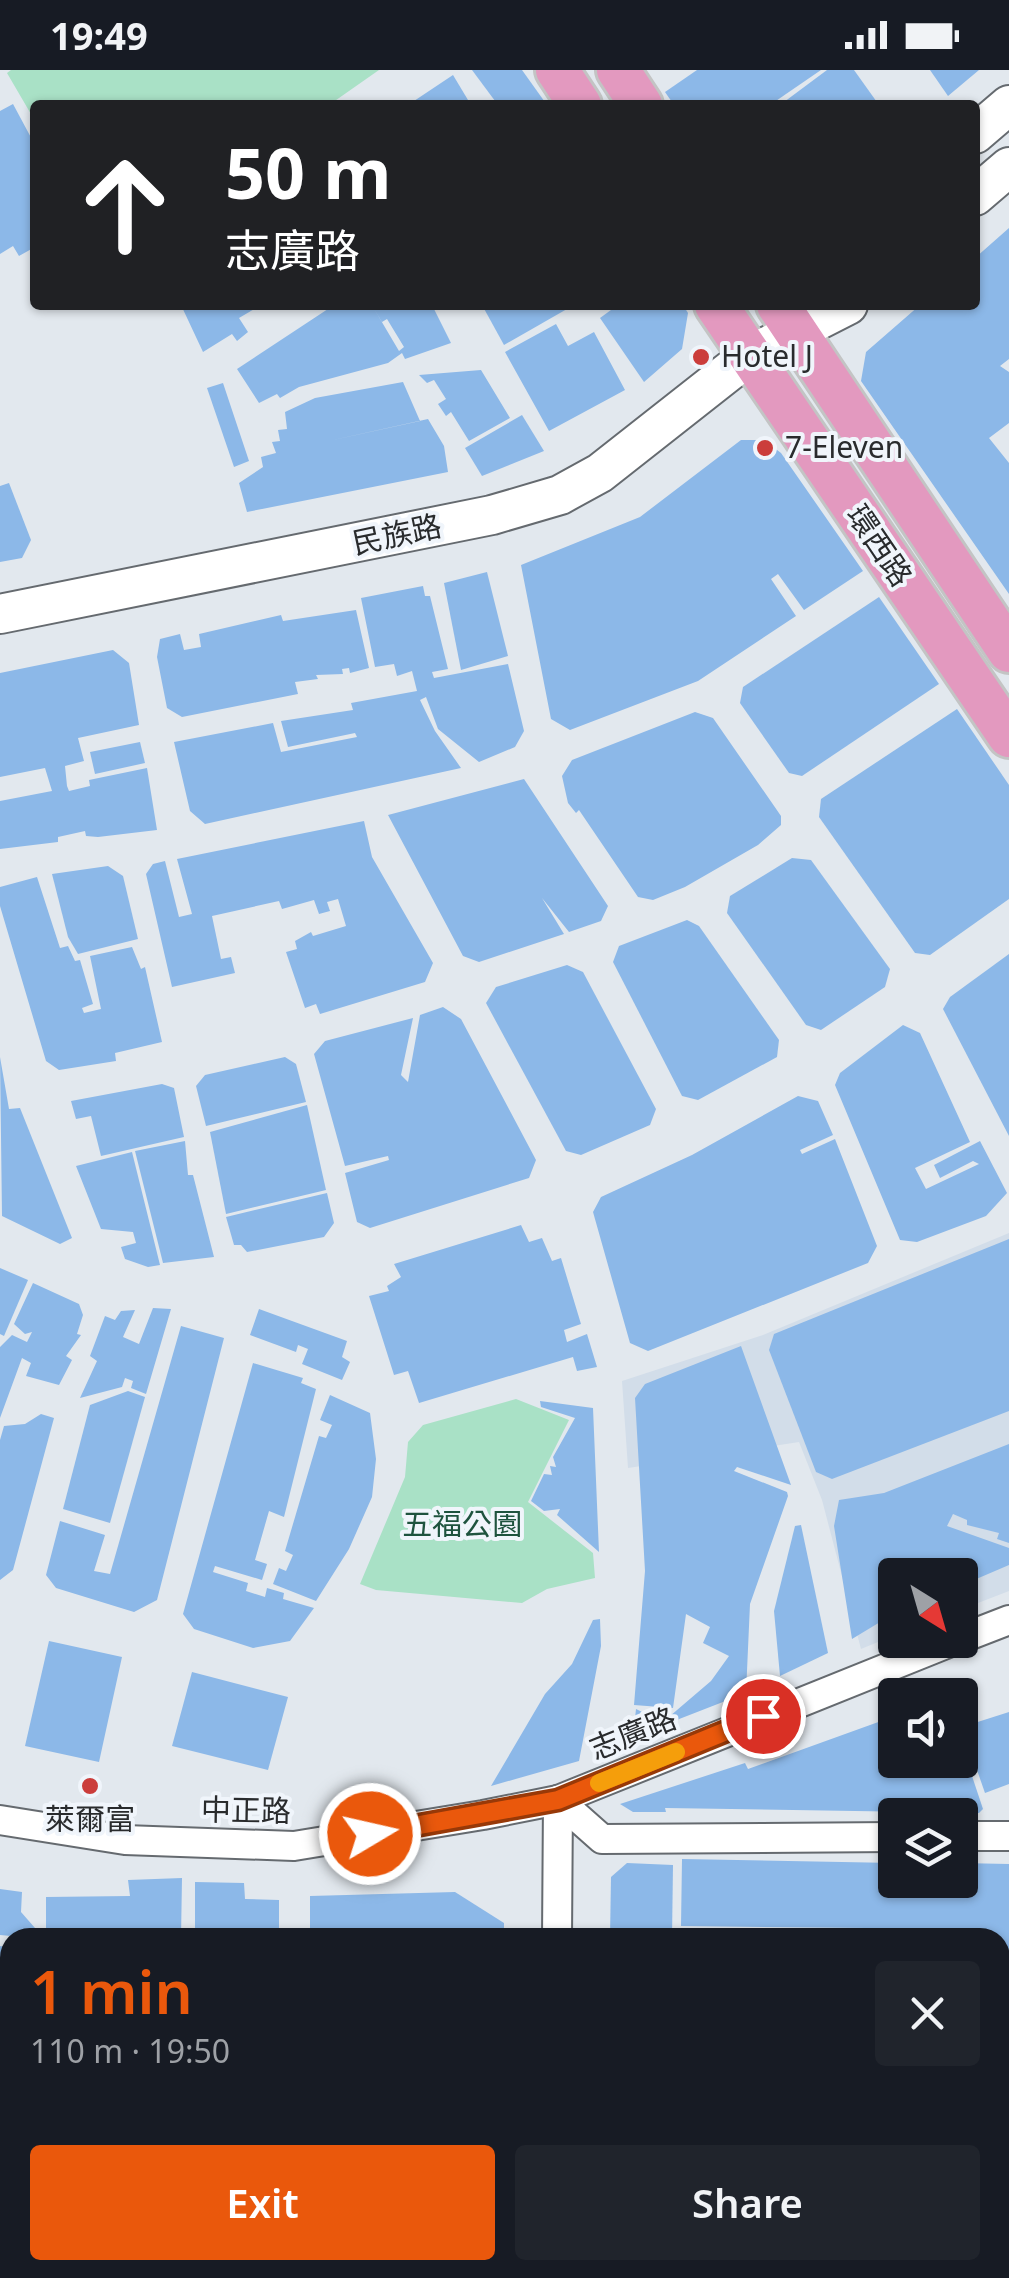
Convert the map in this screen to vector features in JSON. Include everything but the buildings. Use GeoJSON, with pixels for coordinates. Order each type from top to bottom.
{"type":"FeatureCollection","features":[{"type":"Feature","properties":{"kind":"main road"},"geometry":{"type":"LineString","coordinates":[[557,70],[577,100]]}},
{"type":"Feature","properties":{"kind":"main road"},"geometry":{"type":"LineString","coordinates":[[618,70],[639,100]]}},
{"type":"Feature","properties":{"kind":"main road"},"geometry":{"type":"LineString","coordinates":[[980,130],[1009,105]]}},
{"type":"Feature","properties":{"kind":"main road"},"geometry":{"type":"LineString","coordinates":[[980,192],[1009,166]]}},
{"type":"Feature","properties":{"kind":"main road","name":"環西路"},"geometry":{"type":"LineString","coordinates":[[719,310],[1009,736]]}},
{"type":"Feature","properties":{"kind":"main road","name":"環西路"},"geometry":{"type":"LineString","coordinates":[[784,313],[1009,651]]}},
{"type":"Feature","properties":{"kind":"main road","name":"民族路"},"geometry":{"type":"LineString","coordinates":[[0,614],[492,516],[560,495],[600,473],[750,355],[784,313]]}},
{"type":"Feature","properties":{"kind":"street","name":"志廣路"},"geometry":{"type":"LineString","coordinates":[[978,1632],[1009,1620]]}},
{"type":"Feature","properties":{"kind":"street","name":"志廣路"},"geometry":{"type":"LineString","coordinates":[[558,1800],[911,1658]]}},
{"type":"Feature","properties":{"kind":"street","name":"中正路"},"geometry":{"type":"LineString","coordinates":[[0,1820],[126,1840],[294,1846],[558,1800]]}},
{"type":"Feature","properties":{"kind":"street"},"geometry":{"type":"LineString","coordinates":[[558,1800],[602,1838],[878,1837]]}},
{"type":"Feature","properties":{"kind":"street"},"geometry":{"type":"LineString","coordinates":[[557,1928],[558,1800]]}},
{"type":"Feature","properties":{"kind":"street"},"geometry":{"type":"LineString","coordinates":[[978,1836],[1009,1836]]}},
{"type":"Feature","properties":{"kind":"shaded area"},"geometry":{"type":"Polygon","coordinates":[[[1009,1233],[1009,1591],[978,1603],[978,1558],[878,1558],[878,1642],[861,1649],[822,1500],[799,1442],[628,1468],[622,1381],[763,1335],[1009,1233]]]}},
{"type":"Feature","properties":{"kind":"green space"},"geometry":{"type":"Polygon","coordinates":[[[379,70],[336,100],[30,100],[30,112],[7,73],[379,70]]]}},
{"type":"Feature","properties":{"kind":"green space","name":"五福公園"},"geometry":{"type":"Polygon","coordinates":[[[516,1399],[569,1420],[528,1502],[593,1553],[595,1578],[547,1589],[522,1603],[376,1590],[360,1584],[405,1477],[408,1442],[423,1425],[516,1399]]]}},
{"type":"Feature","properties":{"kind":"slow traffic"},"geometry":{"type":"LineString","coordinates":[[599,1783],[676,1752]]}},
{"type":"Feature","properties":{"kind":"place","name":"Hotel J"},"geometry":{"type":"Point","coordinates":[701,357]}},
{"type":"Feature","properties":{"kind":"place","name":"7-Eleven"},"geometry":{"type":"Point","coordinates":[765,448]}},
{"type":"Feature","properties":{"kind":"place","name":"萊爾富"},"geometry":{"type":"Point","coordinates":[90,1786]}},
{"type":"Feature","properties":{"kind":"route"},"geometry":{"type":"LineString","coordinates":[[370,1834],[558,1800],[763,1716]]}}]}
